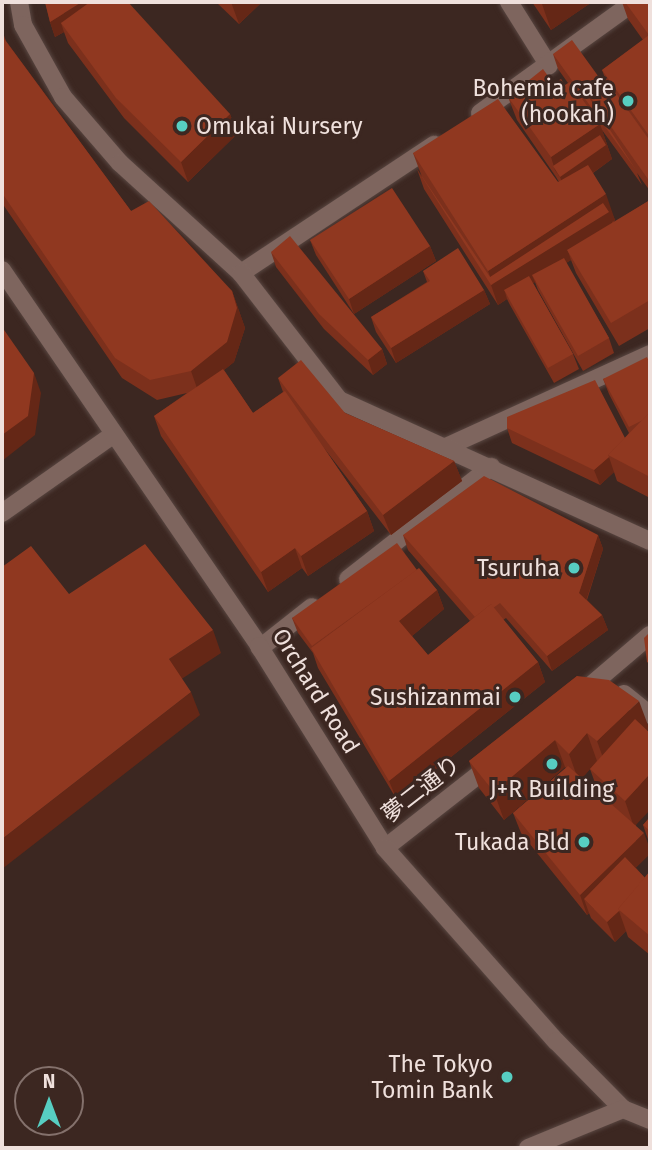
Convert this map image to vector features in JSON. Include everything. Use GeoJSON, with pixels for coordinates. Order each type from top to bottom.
{"type":"FeatureCollection","features":[{"type":"Feature","properties":{"kind":"street"},"geometry":{"type":"LineString","coordinates":[[19,2],[23,24],[63,97],[120,163],[241,273],[339,400],[650,541]]}},
{"type":"Feature","properties":{"kind":"street"},"geometry":{"type":"LineString","coordinates":[[509,2],[549,66]]}},
{"type":"Feature","properties":{"kind":"street"},"geometry":{"type":"LineString","coordinates":[[241,273],[549,66],[634,2]]}},
{"type":"Feature","properties":{"kind":"street","name":"Orchard Road"},"geometry":{"type":"LineString","coordinates":[[2,270],[260,648],[385,848],[623,1110]]}},
{"type":"Feature","properties":{"kind":"street"},"geometry":{"type":"LineString","coordinates":[[446,447],[650,354]]}},
{"type":"Feature","properties":{"kind":"street"},"geometry":{"type":"LineString","coordinates":[[2,513],[114,434]]}},
{"type":"Feature","properties":{"kind":"street"},"geometry":{"type":"LineString","coordinates":[[260,648],[491,467]]}},
{"type":"Feature","properties":{"kind":"street"},"geometry":{"type":"LineString","coordinates":[[570,702],[650,635]]}},
{"type":"Feature","properties":{"kind":"street"},"geometry":{"type":"LineString","coordinates":[[601,677],[650,715]]}},
{"type":"Feature","properties":{"kind":"street","name":"夢二通り"},"geometry":{"type":"LineString","coordinates":[[385,848],[508,751]]}},
{"type":"Feature","properties":{"kind":"street"},"geometry":{"type":"LineString","coordinates":[[528,1148],[623,1110],[650,1120]]}},
{"type":"Feature","properties":{"kind":"building"},"geometry":{"type":"Polygon","coordinates":[[[45,2],[82,2],[50,22],[45,2]]]}},
{"type":"Feature","properties":{"kind":"building"},"geometry":{"type":"Polygon","coordinates":[[[90,2],[128,2],[230,114],[181,162],[116,98],[61,23],[90,2]]]}},
{"type":"Feature","properties":{"kind":"building"},"geometry":{"type":"Polygon","coordinates":[[[625,2],[650,2],[650,137],[602,70],[649,35],[625,2]]]}},
{"type":"Feature","properties":{"kind":"building"},"geometry":{"type":"Polygon","coordinates":[[[2,36],[131,211],[149,201],[232,291],[237,308],[227,342],[191,371],[150,380],[115,358],[2,193],[2,36]]]}},
{"type":"Feature","properties":{"kind":"building"},"geometry":{"type":"Polygon","coordinates":[[[572,40],[601,80],[586,91],[588,96],[636,170],[553,54],[572,40]]]}},
{"type":"Feature","properties":{"kind":"building"},"geometry":{"type":"Polygon","coordinates":[[[543,69],[558,90],[570,82],[600,124],[551,157],[508,97],[543,69]]]}},
{"type":"Feature","properties":{"kind":"building"},"geometry":{"type":"Polygon","coordinates":[[[605,78],[650,141],[650,182],[586,91],[605,78]]]}},
{"type":"Feature","properties":{"kind":"building"},"geometry":{"type":"Polygon","coordinates":[[[561,79],[565,85],[558,90],[553,84],[561,79]]]}},
{"type":"Feature","properties":{"kind":"building"},"geometry":{"type":"Polygon","coordinates":[[[498,99],[558,182],[588,165],[606,194],[488,271],[413,153],[498,99]]]}},
{"type":"Feature","properties":{"kind":"building"},"geometry":{"type":"Polygon","coordinates":[[[600,135],[606,145],[560,177],[553,166],[600,135]]]}},
{"type":"Feature","properties":{"kind":"building"},"geometry":{"type":"Polygon","coordinates":[[[417,169],[490,277],[603,203],[609,212],[491,285],[417,169]]]}},
{"type":"Feature","properties":{"kind":"building"},"geometry":{"type":"Polygon","coordinates":[[[392,188],[430,246],[349,299],[310,240],[392,188]]]}},
{"type":"Feature","properties":{"kind":"building"},"geometry":{"type":"Polygon","coordinates":[[[650,200],[650,300],[611,323],[567,250],[650,200]]]}},
{"type":"Feature","properties":{"kind":"building"},"geometry":{"type":"Polygon","coordinates":[[[290,236],[382,349],[368,360],[319,314],[271,252],[290,236]]]}},
{"type":"Feature","properties":{"kind":"building"},"geometry":{"type":"Polygon","coordinates":[[[458,248],[484,290],[391,348],[371,317],[430,281],[423,271],[458,248]]]}},
{"type":"Feature","properties":{"kind":"building"},"geometry":{"type":"Polygon","coordinates":[[[564,258],[609,338],[578,356],[532,275],[564,258]]]}},
{"type":"Feature","properties":{"kind":"building"},"geometry":{"type":"Polygon","coordinates":[[[529,276],[573,354],[548,368],[504,290],[529,276]]]}},
{"type":"Feature","properties":{"kind":"building"},"geometry":{"type":"Polygon","coordinates":[[[2,327],[34,373],[28,416],[2,435],[2,327]]]}},
{"type":"Feature","properties":{"kind":"building"},"geometry":{"type":"Polygon","coordinates":[[[647,357],[650,364],[650,412],[643,420],[629,427],[603,379],[647,357]]]}},
{"type":"Feature","properties":{"kind":"building"},"geometry":{"type":"Polygon","coordinates":[[[301,360],[345,413],[454,461],[383,515],[278,378],[301,360]]]}},
{"type":"Feature","properties":{"kind":"building"},"geometry":{"type":"Polygon","coordinates":[[[223,369],[253,413],[285,391],[367,511],[301,556],[295,548],[261,572],[154,416],[223,369]]]}},
{"type":"Feature","properties":{"kind":"building"},"geometry":{"type":"Polygon","coordinates":[[[595,380],[625,438],[594,470],[507,428],[507,417],[595,380]]]}},
{"type":"Feature","properties":{"kind":"building"},"geometry":{"type":"Polygon","coordinates":[[[650,412],[650,477],[608,455],[650,412]]]}},
{"type":"Feature","properties":{"kind":"building"},"geometry":{"type":"Polygon","coordinates":[[[484,476],[598,535],[579,593],[602,615],[547,656],[500,603],[493,608],[491,604],[475,617],[403,535],[484,476]]]}},
{"type":"Feature","properties":{"kind":"building"},"geometry":{"type":"Polygon","coordinates":[[[397,543],[417,570],[312,646],[292,618],[397,543]]]}},
{"type":"Feature","properties":{"kind":"building"},"geometry":{"type":"Polygon","coordinates":[[[145,544],[213,630],[169,659],[191,692],[2,839],[2,567],[31,546],[69,594],[145,544]]]}},
{"type":"Feature","properties":{"kind":"building"},"geometry":{"type":"Polygon","coordinates":[[[419,568],[437,590],[399,621],[428,655],[491,604],[538,662],[389,781],[311,648],[419,568]]]}},
{"type":"Feature","properties":{"kind":"building"},"geometry":{"type":"Polygon","coordinates":[[[650,632],[650,664],[647,662],[644,638],[650,632]]]}},
{"type":"Feature","properties":{"kind":"building"},"geometry":{"type":"Polygon","coordinates":[[[577,676],[609,680],[639,701],[597,741],[587,733],[569,754],[555,740],[494,792],[469,761],[577,676]]]}},
{"type":"Feature","properties":{"kind":"building"},"geometry":{"type":"Polygon","coordinates":[[[635,719],[650,733],[650,774],[625,801],[590,769],[635,719]]]}},
{"type":"Feature","properties":{"kind":"building","name":"Tukada Bld"},"geometry":{"type":"Polygon","coordinates":[[[568,766],[644,833],[580,895],[513,813],[568,766]]]}},
{"type":"Feature","properties":{"kind":"building"},"geometry":{"type":"Polygon","coordinates":[[[650,817],[650,831],[643,825],[650,817]]]}},
{"type":"Feature","properties":{"kind":"building"},"geometry":{"type":"Polygon","coordinates":[[[625,857],[645,878],[607,922],[584,899],[625,857]]]}},
{"type":"Feature","properties":{"kind":"building"},"geometry":{"type":"Polygon","coordinates":[[[650,871],[650,936],[618,909],[650,871]]]}},
{"type":"Feature","properties":{"kind":"place","name":"Bohemia cafe (hookah)"},"geometry":{"type":"Point","coordinates":[628,101]}},
{"type":"Feature","properties":{"kind":"place","name":"Omukai Nursery"},"geometry":{"type":"Point","coordinates":[182,126]}},
{"type":"Feature","properties":{"kind":"place","name":"Tsuruha"},"geometry":{"type":"Point","coordinates":[574,568]}},
{"type":"Feature","properties":{"kind":"place","name":"Sushizanmai"},"geometry":{"type":"Point","coordinates":[515,697]}},
{"type":"Feature","properties":{"kind":"place","name":"J+R Building"},"geometry":{"type":"Point","coordinates":[552,764]}},
{"type":"Feature","properties":{"kind":"place","name":"Tukada Bld"},"geometry":{"type":"Point","coordinates":[584,842]}},
{"type":"Feature","properties":{"kind":"place","name":"The Tokyo Tomin Bank"},"geometry":{"type":"Point","coordinates":[507,1077]}}]}
